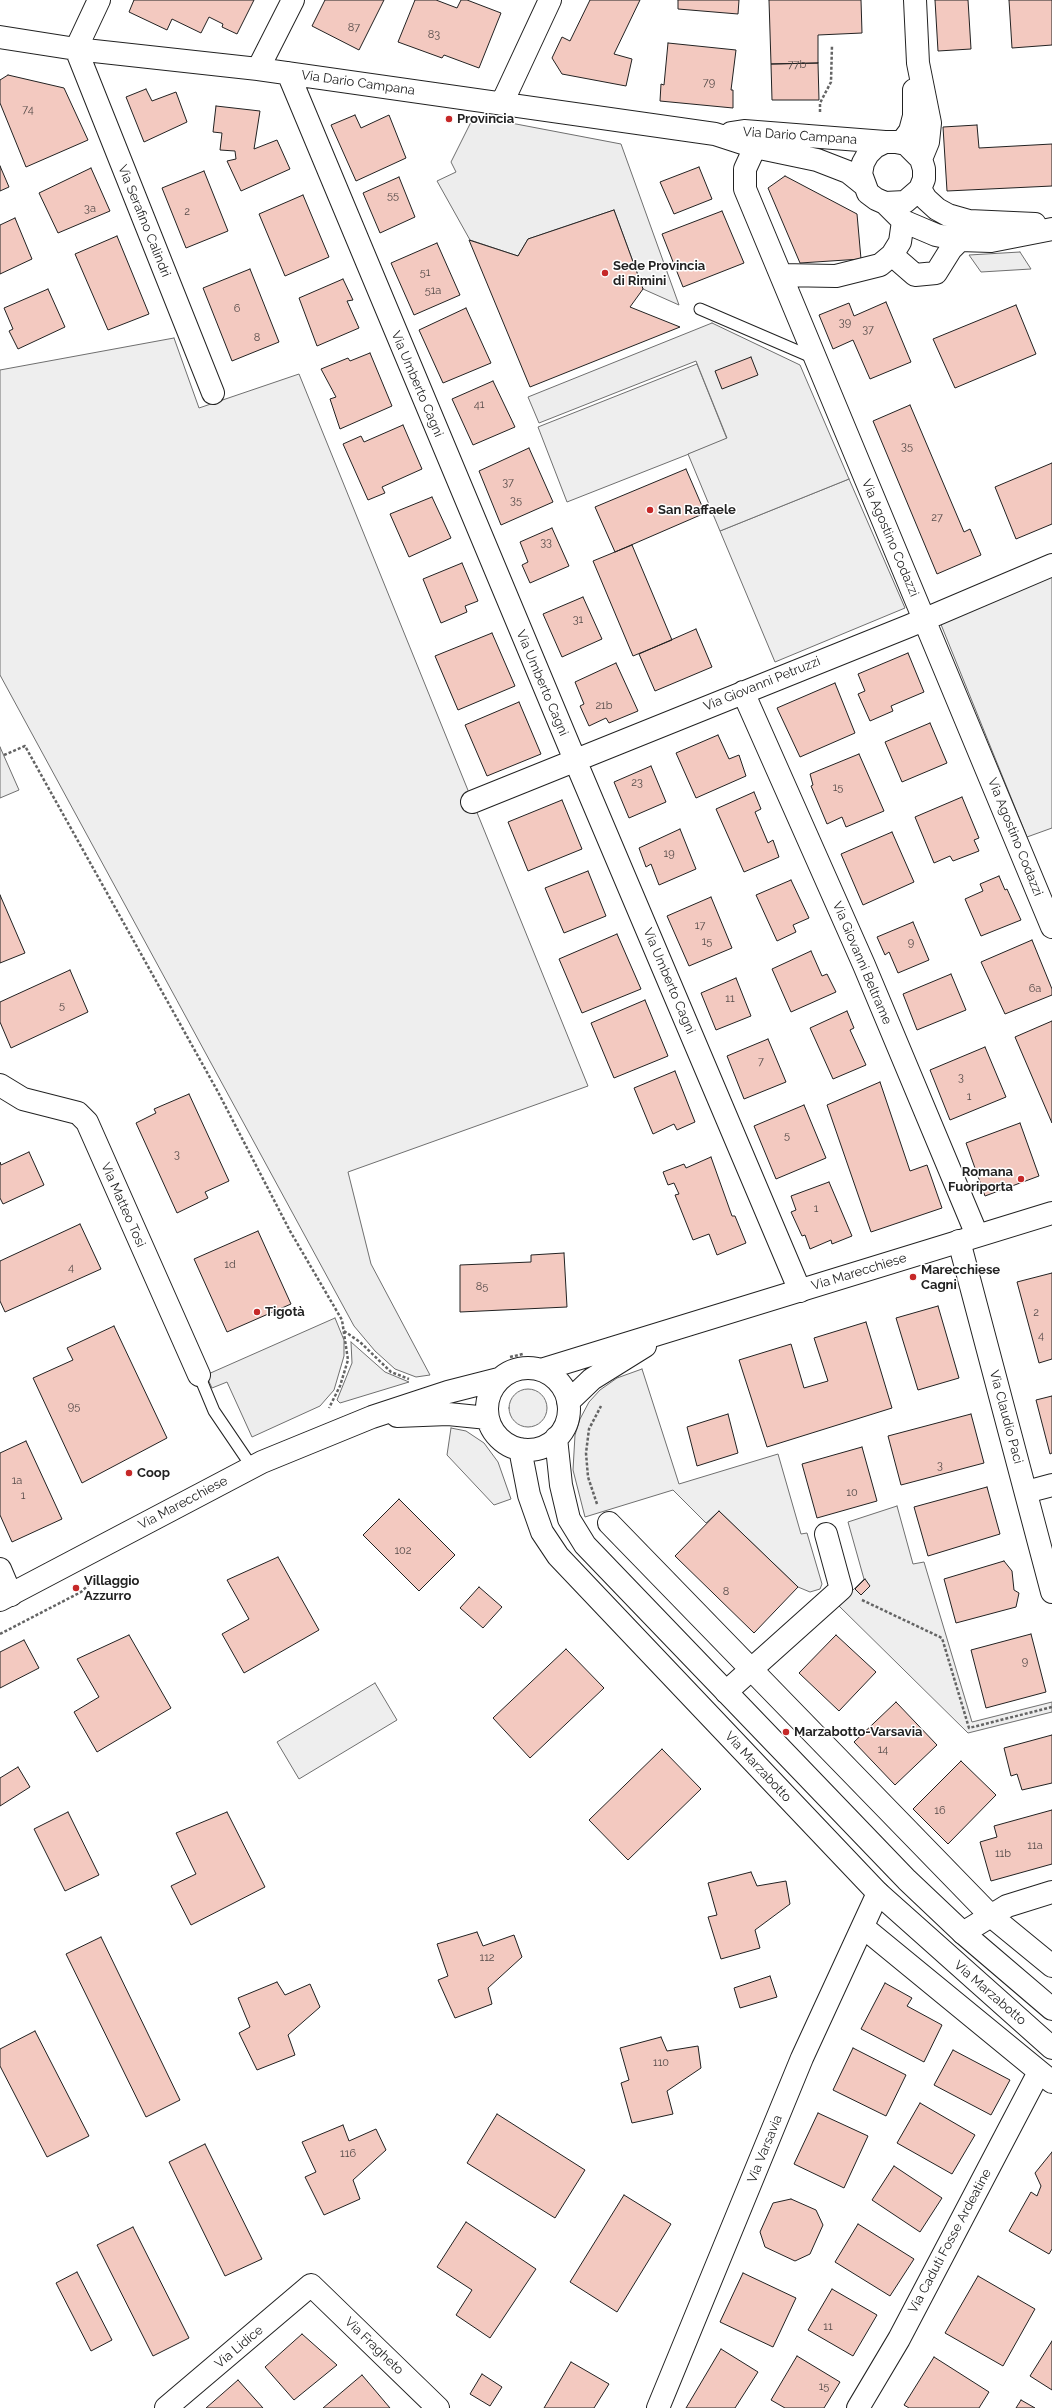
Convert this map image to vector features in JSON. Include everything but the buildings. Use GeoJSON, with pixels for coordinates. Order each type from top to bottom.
{"type":"FeatureCollection","features":[{"type":"Feature","properties":{"kind":"street"},"geometry":{"type":"LineString","coordinates":[[76,49],[99,0]]}},
{"type":"Feature","properties":{"kind":"street"},"geometry":{"type":"LineString","coordinates":[[258,69],[292,0]]}},
{"type":"Feature","properties":{"kind":"street"},"geometry":{"type":"LineString","coordinates":[[502,103],[550,0]]}},
{"type":"Feature","properties":{"kind":"street"},"geometry":{"type":"LineString","coordinates":[[885,203],[905,202],[920,189],[924,169],[921,159],[928,142],[930,123],[918,63],[915,0]]}},
{"type":"Feature","properties":{"kind":"street","name":"Via Dario Campana"},"geometry":{"type":"LineString","coordinates":[[0,38],[76,49],[288,73],[502,103],[641,125],[715,134],[755,147],[817,160],[848,172],[864,184]]}},
{"type":"Feature","properties":{"kind":"street","name":"Via Serafino Calindri"},"geometry":{"type":"LineString","coordinates":[[76,49],[213,393]]}},
{"type":"Feature","properties":{"kind":"street"},"geometry":{"type":"LineString","coordinates":[[893,142],[910,131],[914,116],[913,94],[918,63]]}},
{"type":"Feature","properties":{"kind":"street","name":"Via Umberto Cagni"},"geometry":{"type":"LineString","coordinates":[[288,73],[575,760],[800,1291]]}},
{"type":"Feature","properties":{"kind":"street","name":"Via Dario Campana"},"geometry":{"type":"LineString","coordinates":[[715,134],[744,131],[893,142],[915,150],[921,159]]}},
{"type":"Feature","properties":{"kind":"street","name":"Via Dario Campana"},"geometry":{"type":"LineString","coordinates":[[893,142],[876,147],[868,154],[861,174],[864,184],[872,196],[885,203],[903,221],[936,235],[960,240],[991,241],[1052,229]]}},
{"type":"Feature","properties":{"kind":"street","name":"Via Agostino Codazzi"},"geometry":{"type":"LineString","coordinates":[[755,147],[745,169],[745,189],[1052,928]]}},
{"type":"Feature","properties":{"kind":"street","name":"Via Dario Campana"},"geometry":{"type":"LineString","coordinates":[[920,189],[926,199],[937,209],[948,215],[969,221],[1034,223],[1052,229]]}},
{"type":"Feature","properties":{"kind":"street"},"geometry":{"type":"LineString","coordinates":[[781,275],[836,276],[880,265],[892,255],[900,242],[903,221]]}},
{"type":"Feature","properties":{"kind":"street"},"geometry":{"type":"LineString","coordinates":[[892,255],[915,275],[936,273],[951,249],[960,240]]}},
{"type":"Feature","properties":{"kind":"street","name":"Via Giovanni Petruzzi"},"geometry":{"type":"LineString","coordinates":[[472,802],[924,620],[1052,565]]}},
{"type":"Feature","properties":{"kind":"street","name":"Via Giovanni Beltrame"},"geometry":{"type":"LineString","coordinates":[[743,692],[864,965],[968,1238]]}},
{"type":"Feature","properties":{"kind":"street","name":"Via Matteo Tosi"},"geometry":{"type":"LineString","coordinates":[[0,1085],[22,1099],[78,1113],[87,1122],[199,1375]]}},
{"type":"Feature","properties":{"kind":"street","name":"Via Marecchiese"},"geometry":{"type":"LineString","coordinates":[[541,1370],[1052,1213]]}},
{"type":"Feature","properties":{"kind":"street","name":"Via Claudio Paci"},"geometry":{"type":"LineString","coordinates":[[968,1238],[1026,1492],[1052,1592]]}},
{"type":"Feature","properties":{"kind":"street","name":"Via Marecchiese"},"geometry":{"type":"LineString","coordinates":[[568,1402],[592,1379],[666,1332]]}},
{"type":"Feature","properties":{"kind":"street"},"geometry":{"type":"LineString","coordinates":[[520,1368],[541,1370],[557,1380],[564,1389],[568,1402],[567,1420],[556,1438],[542,1447],[520,1449],[500,1439],[492,1429],[488,1418],[489,1395],[499,1379],[520,1368]]}},
{"type":"Feature","properties":{"kind":"street","name":"Via Marecchiese"},"geometry":{"type":"LineString","coordinates":[[6,1597],[252,1467],[372,1417],[448,1392],[499,1379]]}},
{"type":"Feature","properties":{"kind":"street","name":"Via Marecchiese"},"geometry":{"type":"LineString","coordinates":[[372,1417],[448,1414],[488,1418]]}},
{"type":"Feature","properties":{"kind":"street"},"geometry":{"type":"LineString","coordinates":[[556,1438],[561,1484],[569,1519],[585,1545],[907,1880],[964,1933],[1052,2009]]}},
{"type":"Feature","properties":{"kind":"street","name":"Via Marzabotto"},"geometry":{"type":"LineString","coordinates":[[520,1449],[529,1495],[542,1532],[558,1556],[878,1893],[1052,2048]]}},
{"type":"Feature","properties":{"kind":"street"},"geometry":{"type":"LineString","coordinates":[[1026,1492],[1052,1485]]}},
{"type":"Feature","properties":{"kind":"street"},"geometry":{"type":"LineString","coordinates":[[609,1523],[752,1668],[991,1916],[1052,1966]]}},
{"type":"Feature","properties":{"kind":"street"},"geometry":{"type":"LineString","coordinates":[[726,1692],[841,1589],[826,1534]]}},
{"type":"Feature","properties":{"kind":"street"},"geometry":{"type":"LineString","coordinates":[[0,1569],[6,1597]]}},
{"type":"Feature","properties":{"kind":"street"},"geometry":{"type":"LineString","coordinates":[[964,1933],[1007,1906],[1052,1892]]}},
{"type":"Feature","properties":{"kind":"street","name":"Via Varsavia"},"geometry":{"type":"LineString","coordinates":[[658,2408],[802,2058],[878,1893]]}},
{"type":"Feature","properties":{"kind":"street"},"geometry":{"type":"LineString","coordinates":[[863,1926],[1045,2077]]}},
{"type":"Feature","properties":{"kind":"street","name":"Via Caduti Fosse Ardeatine"},"geometry":{"type":"LineString","coordinates":[[858,2408],[899,2339],[1045,2077]]}},
{"type":"Feature","properties":{"kind":"street","name":"Via Fragheto"},"geometry":{"type":"LineString","coordinates":[[311,2285],[437,2408]]}},
{"type":"Feature","properties":{"kind":"street","name":"Via Lidice"},"geometry":{"type":"LineString","coordinates":[[166,2408],[311,2285]]}},
{"type":"Feature","properties":{"kind":"lane"},"geometry":{"type":"LineString","coordinates":[[700,309],[816,359]]}},
{"type":"Feature","properties":{"kind":"lane"},"geometry":{"type":"LineString","coordinates":[[199,1375],[214,1411],[252,1467]]}},
{"type":"Feature","properties":{"kind":"path"},"geometry":{"type":"LineString","coordinates":[[821,116],[820,103],[831,82],[832,46]]}},
{"type":"Feature","properties":{"kind":"path"},"geometry":{"type":"LineString","coordinates":[[4,755],[25,746],[218,1092],[290,1231],[342,1320],[348,1360],[340,1386],[326,1414]]}},
{"type":"Feature","properties":{"kind":"path"},"geometry":{"type":"LineString","coordinates":[[344,1331],[360,1342],[391,1372],[413,1380]]}},
{"type":"Feature","properties":{"kind":"path"},"geometry":{"type":"LineString","coordinates":[[601,1406],[589,1429],[586,1453],[588,1477],[594,1499],[609,1523]]}},
{"type":"Feature","properties":{"kind":"path"},"geometry":{"type":"LineString","coordinates":[[0,1634],[81,1592],[102,1573]]}},
{"type":"Feature","properties":{"kind":"path"},"geometry":{"type":"LineString","coordinates":[[856,1597],[942,1638],[969,1728],[1052,1707]]}},
{"type":"Feature","properties":{"kind":"shaded area"},"geometry":{"type":"Polygon","coordinates":[[[474,116],[621,144],[679,305],[643,289],[614,210],[528,239],[518,256],[470,240],[437,181],[456,172],[451,162],[474,116]]]}},
{"type":"Feature","properties":{"kind":"shaded area"},"geometry":{"type":"Polygon","coordinates":[[[1020,252],[1031,269],[981,272],[969,255],[1020,252]]]}},
{"type":"Feature","properties":{"kind":"shaded area"},"geometry":{"type":"Polygon","coordinates":[[[712,323],[800,365],[849,479],[720,531],[688,454],[727,438],[696,361],[539,423],[528,397],[712,323]]]}},
{"type":"Feature","properties":{"kind":"shaded area"},"geometry":{"type":"Polygon","coordinates":[[[174,338],[199,408],[299,374],[588,1086],[348,1172],[371,1264],[430,1375],[416,1377],[395,1369],[375,1351],[354,1326],[0,675],[0,370],[174,338]]]}},
{"type":"Feature","properties":{"kind":"shaded area"},"geometry":{"type":"Polygon","coordinates":[[[697,364],[727,439],[567,502],[538,427],[697,364]]]}},
{"type":"Feature","properties":{"kind":"shaded area"},"geometry":{"type":"Polygon","coordinates":[[[849,479],[905,608],[775,662],[720,531],[849,479]]]}},
{"type":"Feature","properties":{"kind":"shaded area"},"geometry":{"type":"Polygon","coordinates":[[[1052,574],[1052,828],[1027,837],[940,622],[1052,574]]]}},
{"type":"Feature","properties":{"kind":"shaded area"},"geometry":{"type":"Polygon","coordinates":[[[0,747],[19,790],[0,798],[0,747]]]}},
{"type":"Feature","properties":{"kind":"shaded area"},"geometry":{"type":"Polygon","coordinates":[[[335,1318],[344,1340],[344,1356],[334,1390],[320,1406],[252,1437],[227,1382],[212,1388],[206,1375],[335,1318]]]}},
{"type":"Feature","properties":{"kind":"shaded area"},"geometry":{"type":"Polygon","coordinates":[[[351,1342],[385,1372],[409,1382],[340,1403],[337,1400],[352,1363],[351,1342]]]}},
{"type":"Feature","properties":{"kind":"shaded area"},"geometry":{"type":"Polygon","coordinates":[[[642,1369],[679,1484],[778,1454],[801,1534],[807,1533],[822,1584],[820,1589],[810,1592],[798,1587],[719,1511],[706,1523],[673,1490],[585,1517],[573,1470],[575,1435],[580,1419],[589,1402],[600,1390],[617,1378],[642,1369]]]}},
{"type":"Feature","properties":{"kind":"shaded area"},"geometry":{"type":"Polygon","coordinates":[[[528,1389],[541,1395],[547,1408],[541,1421],[528,1427],[515,1421],[509,1408],[515,1395],[528,1389]]]}},
{"type":"Feature","properties":{"kind":"shaded area"},"geometry":{"type":"Polygon","coordinates":[[[451,1428],[466,1431],[484,1443],[498,1462],[511,1499],[494,1505],[447,1455],[451,1428]]]}},
{"type":"Feature","properties":{"kind":"shaded area"},"geometry":{"type":"Polygon","coordinates":[[[897,1506],[913,1564],[924,1562],[972,1722],[1052,1702],[1052,1712],[968,1733],[838,1605],[864,1579],[848,1522],[897,1506]]]}},
{"type":"Feature","properties":{"kind":"shaded area"},"geometry":{"type":"Polygon","coordinates":[[[375,1683],[397,1720],[299,1779],[277,1742],[375,1683]]]}},
{"type":"Feature","properties":{"kind":"place","name":"Provincia"},"geometry":{"type":"Point","coordinates":[449,119]}},
{"type":"Feature","properties":{"kind":"place","name":"Sede Provincia di Rimini"},"geometry":{"type":"Point","coordinates":[605,273]}},
{"type":"Feature","properties":{"kind":"place","name":"San Raffaele"},"geometry":{"type":"Point","coordinates":[650,510]}},
{"type":"Feature","properties":{"kind":"place","name":"Romana Fuoriporta"},"geometry":{"type":"Point","coordinates":[1021,1179]}},
{"type":"Feature","properties":{"kind":"place","name":"Marecchiese Cagni"},"geometry":{"type":"Point","coordinates":[913,1277]}},
{"type":"Feature","properties":{"kind":"place","name":"Tigotà"},"geometry":{"type":"Point","coordinates":[257,1312]}},
{"type":"Feature","properties":{"kind":"place","name":"Coop"},"geometry":{"type":"Point","coordinates":[129,1473]}},
{"type":"Feature","properties":{"kind":"place","name":"Villaggio Azzurro"},"geometry":{"type":"Point","coordinates":[76,1588]}},
{"type":"Feature","properties":{"kind":"place","name":"Marzabotto-Varsavia"},"geometry":{"type":"Point","coordinates":[786,1732]}}]}
